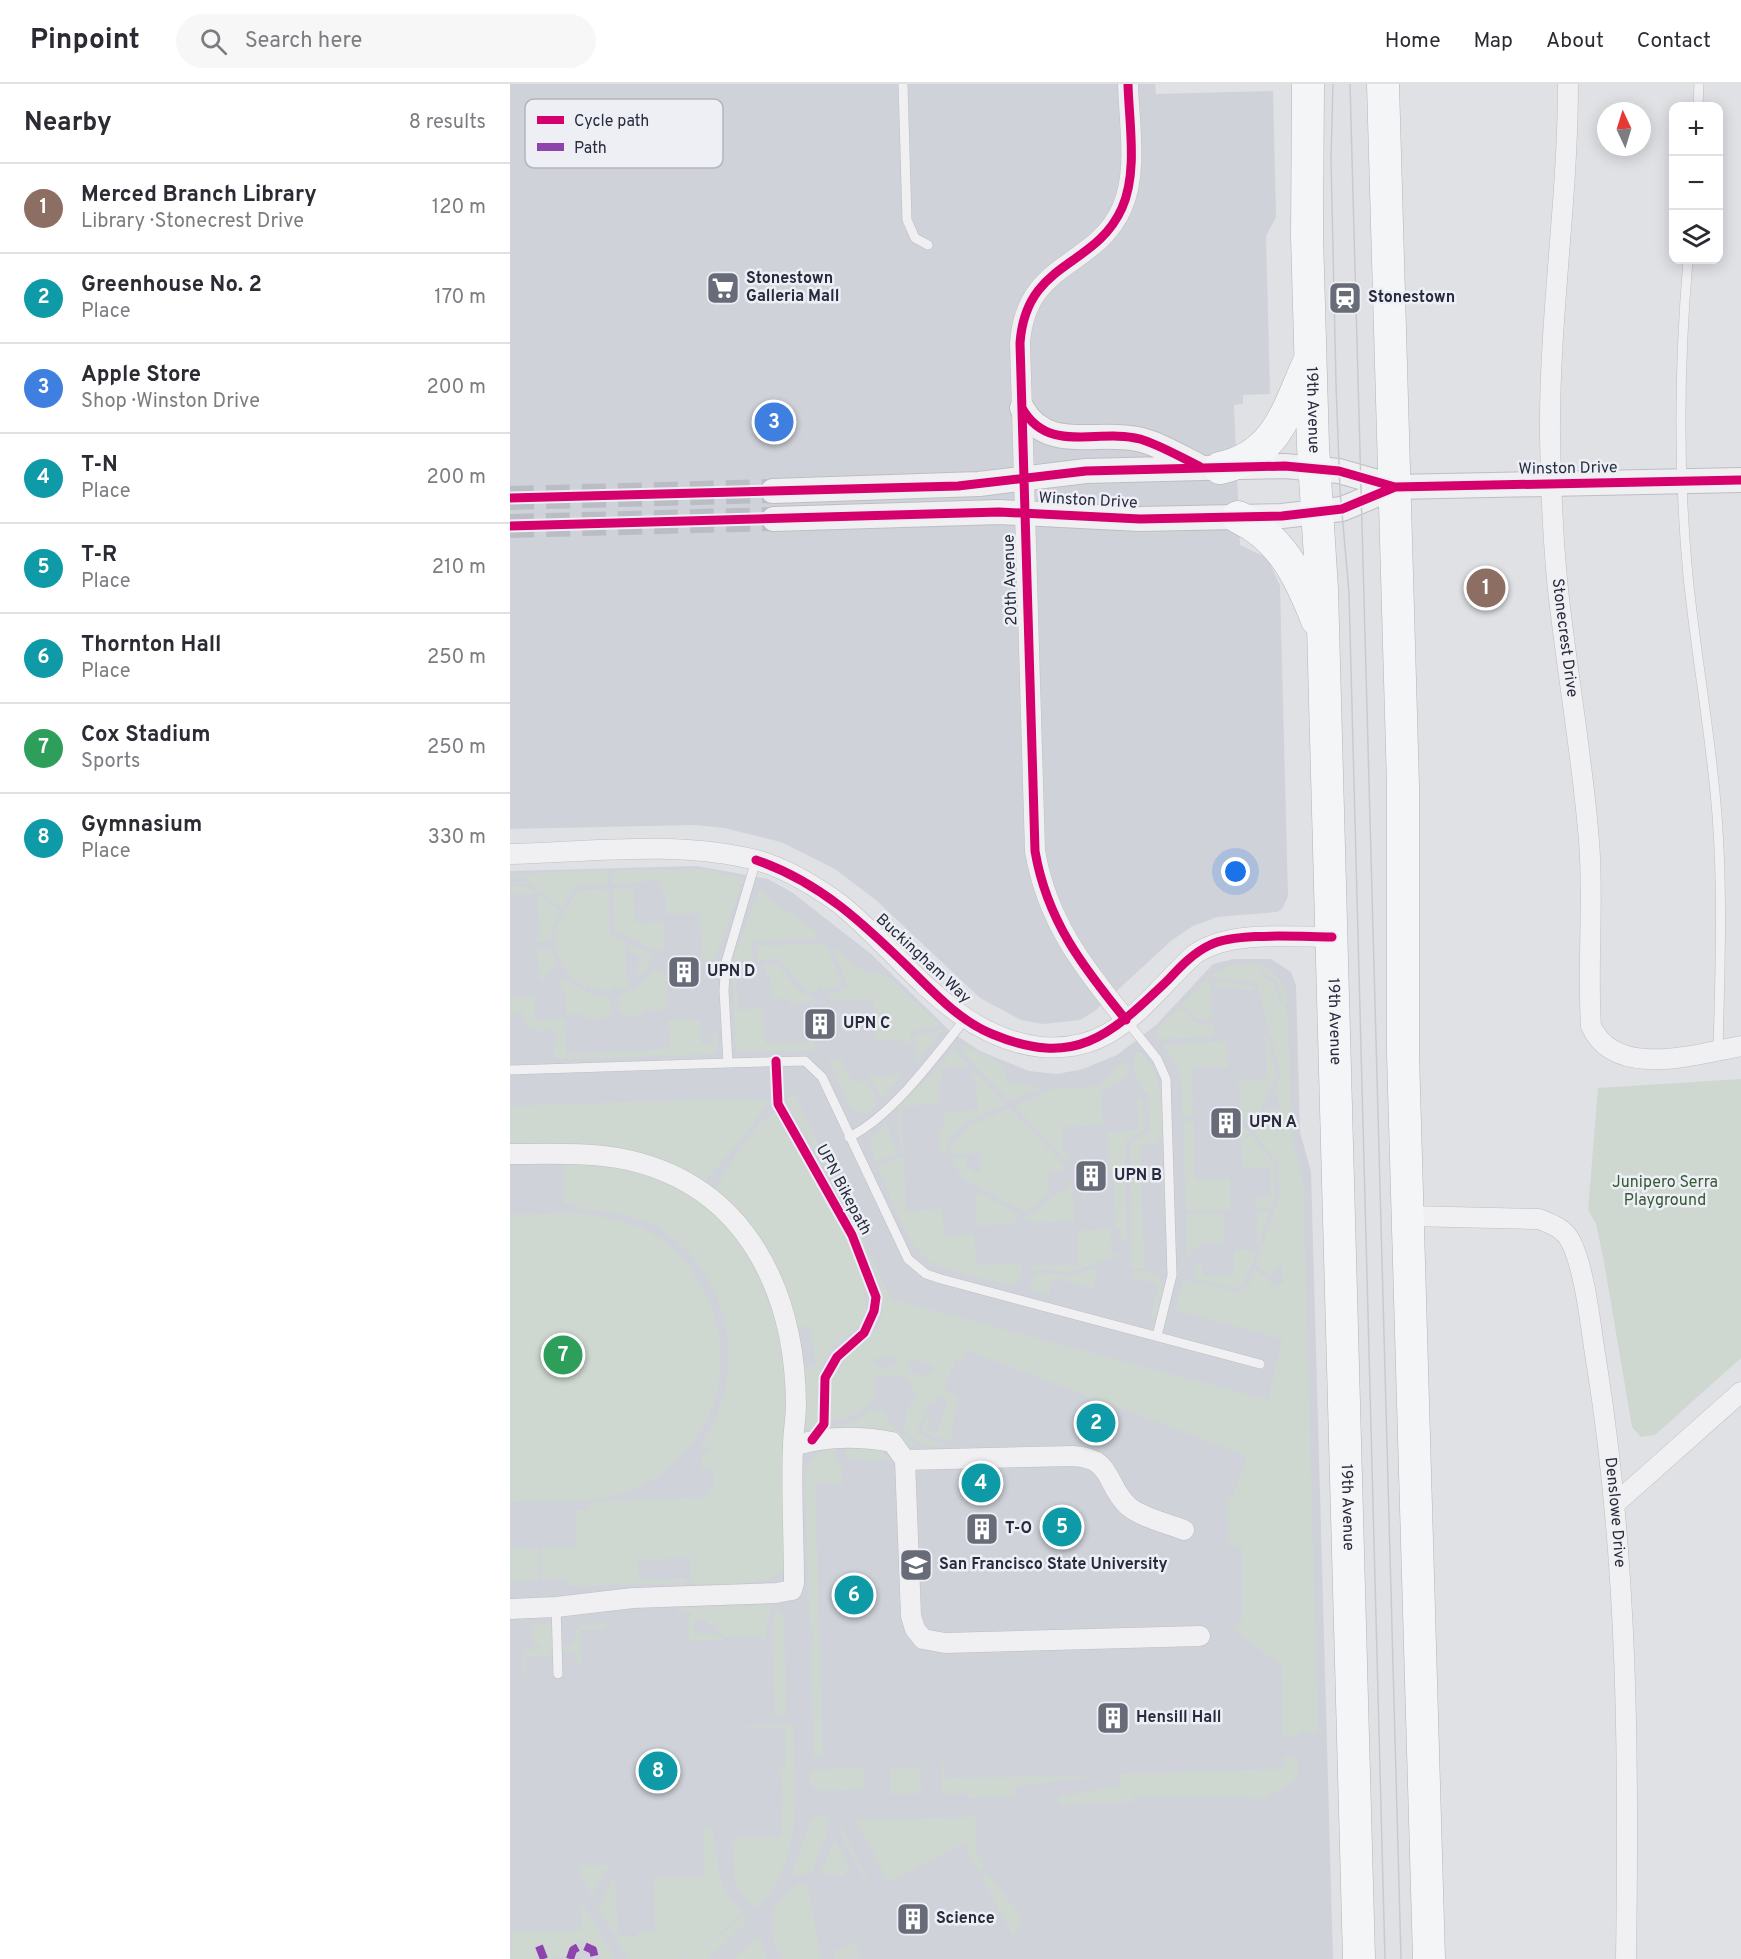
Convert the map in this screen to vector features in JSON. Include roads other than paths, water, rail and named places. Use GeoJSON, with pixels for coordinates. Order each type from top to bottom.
{"type":"FeatureCollection","features":[{"type":"Feature","properties":{"kind":"highway","name":"19th Avenue"},"geometry":{"type":"LineString","coordinates":[[1308,84],[1307,236],[1314,468],[1319,513],[1324,638],[1359,1959]]}},
{"type":"Feature","properties":{"kind":"highway"},"geometry":{"type":"LineString","coordinates":[[1383,84],[1403,785],[1403,1042],[1428,1959]]}},
{"type":"Feature","properties":{"kind":"highway"},"geometry":{"type":"LineString","coordinates":[[1211,468],[1247,458],[1269,443],[1278,429],[1311,358]]}},
{"type":"Feature","properties":{"kind":"highway"},"geometry":{"type":"LineString","coordinates":[[1238,517],[1263,532],[1287,557],[1307,595],[1324,638]]}},
{"type":"Feature","properties":{"kind":"street","name":"20th Avenue"},"geometry":{"type":"LineString","coordinates":[[1126,1020],[1069,945],[1055,917],[1036,862],[1032,819],[1021,335],[1031,299],[1041,285],[1109,229],[1125,201],[1130,175],[1128,84]]}},
{"type":"Feature","properties":{"kind":"street","name":"Stonecrest Drive"},"geometry":{"type":"LineString","coordinates":[[1568,84],[1565,164],[1551,344],[1552,485],[1560,614],[1577,726],[1589,842],[1592,897],[1591,1026],[1597,1038],[1606,1047],[1618,1054],[1633,1057],[1648,1059],[1741,1046]]}},
{"type":"Feature","properties":{"kind":"street"},"geometry":{"type":"LineString","coordinates":[[1022,408],[1034,424],[1051,435],[1140,439],[1211,468]]}},
{"type":"Feature","properties":{"kind":"street","name":"Winston Drive"},"geometry":{"type":"LineString","coordinates":[[773,491],[958,486],[1086,471],[1285,466],[1339,471],[1395,487],[1741,480]]}},
{"type":"Feature","properties":{"kind":"street","name":"Winston Drive"},"geometry":{"type":"LineString","coordinates":[[774,519],[1024,513],[1140,519],[1319,513],[1352,506],[1395,487]]}},
{"type":"Feature","properties":{"kind":"street","name":"Buckingham Way"},"geometry":{"type":"LineString","coordinates":[[510,855],[667,850],[721,854],[756,860],[797,877],[840,904],[965,1019],[990,1034],[1014,1042],[1052,1048],[1092,1041],[1126,1020],[1183,965],[1210,945],[1228,939],[1332,937]]}},
{"type":"Feature","properties":{"kind":"street"},"geometry":{"type":"LineString","coordinates":[[510,1154],[555,1154],[628,1160],[669,1174],[701,1189],[725,1209],[757,1250],[785,1316],[796,1405],[793,1446],[795,1583],[792,1590],[776,1593],[633,1598],[556,1607],[510,1609]]}},
{"type":"Feature","properties":{"kind":"street","name":"Denslowe Drive"},"geometry":{"type":"LineString","coordinates":[[1408,1216],[1539,1219],[1557,1226],[1571,1241],[1579,1265],[1593,1340],[1616,1503],[1628,1779],[1626,1959]]}},
{"type":"Feature","properties":{"kind":"street"},"geometry":{"type":"LineString","coordinates":[[1616,1503],[1741,1392]]}},
{"type":"Feature","properties":{"kind":"street"},"geometry":{"type":"LineString","coordinates":[[793,1446],[812,1440],[879,1439],[892,1442],[905,1460],[911,1616],[915,1629],[923,1639],[945,1643],[1200,1636]]}},
{"type":"Feature","properties":{"kind":"street"},"geometry":{"type":"LineString","coordinates":[[905,1460],[1081,1456],[1105,1468],[1128,1506],[1184,1530]]}},
{"type":"Feature","properties":{"kind":"lane"},"geometry":{"type":"LineString","coordinates":[[903,84],[905,180],[909,227],[915,238],[928,245]]}},
{"type":"Feature","properties":{"kind":"lane"},"geometry":{"type":"LineString","coordinates":[[1698,102],[1699,84]]}},
{"type":"Feature","properties":{"kind":"lane"},"geometry":{"type":"LineString","coordinates":[[1688,264],[1680,394],[1682,482],[1689,587],[1717,816],[1721,903],[1718,1050]]}},
{"type":"Feature","properties":{"kind":"lane"},"geometry":{"type":"LineString","coordinates":[[728,1063],[724,990],[726,962],[756,860]]}},
{"type":"Feature","properties":{"kind":"lane"},"geometry":{"type":"LineString","coordinates":[[849,1137],[867,1128],[933,1060],[965,1019]]}},
{"type":"Feature","properties":{"kind":"lane"},"geometry":{"type":"LineString","coordinates":[[1126,1020],[1157,1059],[1166,1079],[1172,1275],[1157,1336]]}},
{"type":"Feature","properties":{"kind":"lane"},"geometry":{"type":"LineString","coordinates":[[510,1070],[804,1061],[822,1077],[908,1259],[926,1274],[1260,1364]]}},
{"type":"Feature","properties":{"kind":"lane"},"geometry":{"type":"LineString","coordinates":[[556,1607],[558,1674]]}},
{"type":"Feature","properties":{"kind":"tunnel"},"geometry":{"type":"LineString","coordinates":[[510,498],[773,491]]}},
{"type":"Feature","properties":{"kind":"tunnel"},"geometry":{"type":"LineString","coordinates":[[510,526],[774,519]]}},
{"type":"Feature","properties":{"kind":"tram line"},"geometry":{"type":"LineString","coordinates":[[1333,84],[1331,159],[1336,384],[1340,490],[1349,593],[1385,1959]]}},
{"type":"Feature","properties":{"kind":"tram line"},"geometry":{"type":"LineString","coordinates":[[1350,84],[1401,1959]]}},
{"type":"Feature","properties":{"kind":"place","name":"Stonestown Galleria Mall"},"geometry":{"type":"Point","coordinates":[723,288]}},
{"type":"Feature","properties":{"kind":"place","name":"Stonestown"},"geometry":{"type":"Point","coordinates":[1345,298]}},
{"type":"Feature","properties":{"kind":"place","name":"Apple Store"},"geometry":{"type":"Point","coordinates":[774,422]}},
{"type":"Feature","properties":{"kind":"place","name":"Merced Branch Library"},"geometry":{"type":"Point","coordinates":[1486,588]}},
{"type":"Feature","properties":{"kind":"place","name":"UPN D"},"geometry":{"type":"Point","coordinates":[684,972]}},
{"type":"Feature","properties":{"kind":"place","name":"UPN C"},"geometry":{"type":"Point","coordinates":[820,1024]}},
{"type":"Feature","properties":{"kind":"place","name":"UPN A"},"geometry":{"type":"Point","coordinates":[1226,1123]}},
{"type":"Feature","properties":{"kind":"place","name":"UPN B"},"geometry":{"type":"Point","coordinates":[1091,1176]}},
{"type":"Feature","properties":{"kind":"place","name":"Cox Stadium"},"geometry":{"type":"Point","coordinates":[563,1355]}},
{"type":"Feature","properties":{"kind":"place","name":"Greenhouse No. 2"},"geometry":{"type":"Point","coordinates":[1096,1423]}},
{"type":"Feature","properties":{"kind":"place","name":"T-N"},"geometry":{"type":"Point","coordinates":[981,1483]}},
{"type":"Feature","properties":{"kind":"place","name":"T-R"},"geometry":{"type":"Point","coordinates":[1062,1527]}},
{"type":"Feature","properties":{"kind":"place","name":"T-O"},"geometry":{"type":"Point","coordinates":[982,1529]}},
{"type":"Feature","properties":{"kind":"place","name":"San Francisco State University"},"geometry":{"type":"Point","coordinates":[916,1565]}},
{"type":"Feature","properties":{"kind":"place","name":"Thornton Hall"},"geometry":{"type":"Point","coordinates":[854,1595]}},
{"type":"Feature","properties":{"kind":"place","name":"Hensill Hall"},"geometry":{"type":"Point","coordinates":[1113,1718]}},
{"type":"Feature","properties":{"kind":"place","name":"Gymnasium"},"geometry":{"type":"Point","coordinates":[658,1771]}},
{"type":"Feature","properties":{"kind":"place","name":"Science"},"geometry":{"type":"Point","coordinates":[913,1919]}},
{"type":"Feature","properties":{"kind":"park label","name":"Junipero Serra Playground"},"geometry":{"type":"Point","coordinates":[1665,1192]}}]}
